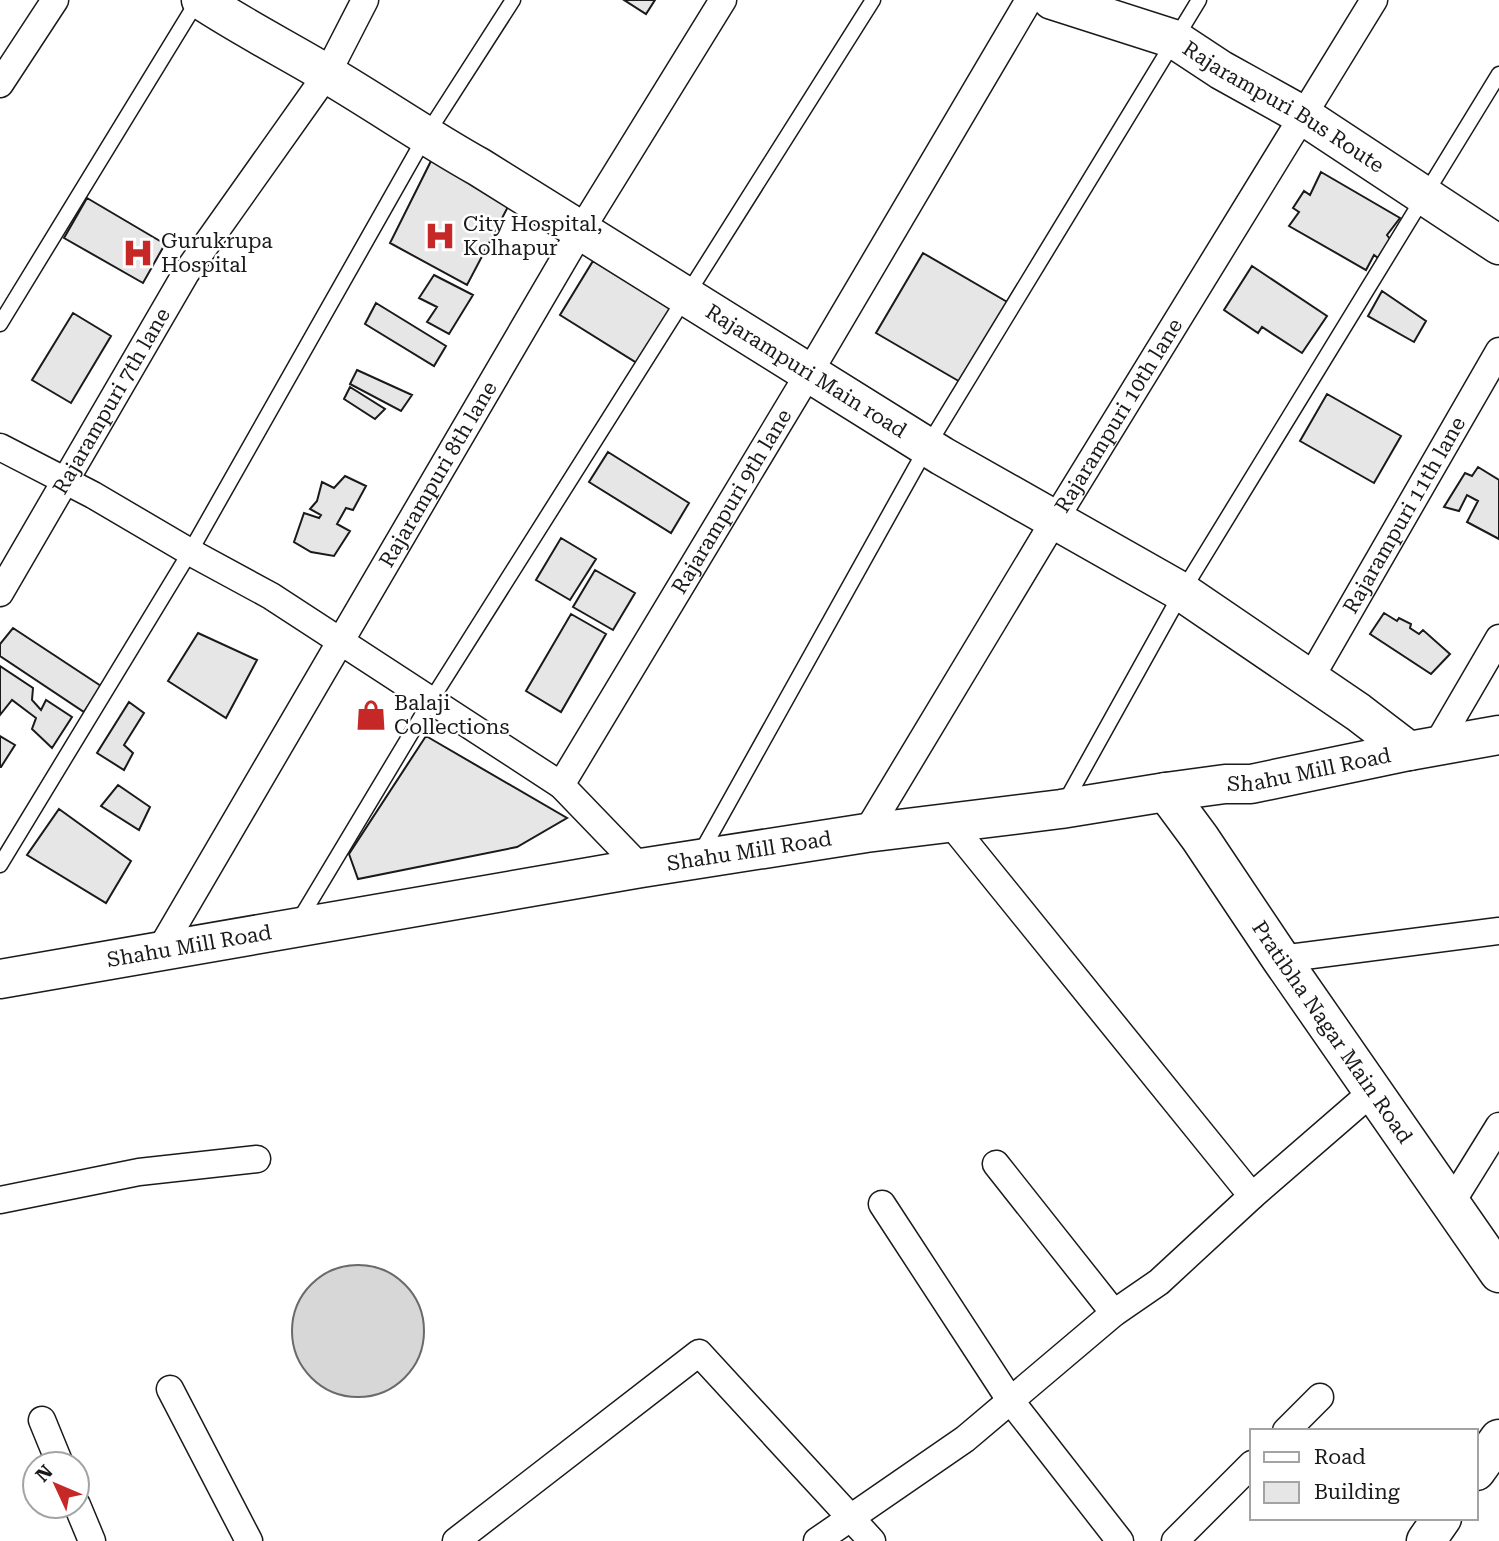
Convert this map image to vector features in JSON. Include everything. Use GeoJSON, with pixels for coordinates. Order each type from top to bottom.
{"type":"FeatureCollection","features":[{"type":"Feature","properties":{"kind":"street"},"geometry":{"type":"LineString","coordinates":[[0,84],[55,0]]}},
{"type":"Feature","properties":{"kind":"street","name":"Rajarampuri Main road"},"geometry":{"type":"LineString","coordinates":[[199,0],[479,167],[928,447],[1182,592],[1310,679],[1423,748]]}},
{"type":"Feature","properties":{"kind":"street","name":"Rajarampuri 7th lane"},"geometry":{"type":"LineString","coordinates":[[0,593],[186,273],[327,74],[365,0]]}},
{"type":"Feature","properties":{"kind":"street","name":"Rajarampuri 8th lane"},"geometry":{"type":"LineString","coordinates":[[160,950],[581,230],[723,0]]}},
{"type":"Feature","properties":{"kind":"street","name":"Rajarampuri 9th lane"},"geometry":{"type":"LineString","coordinates":[[561,785],[1029,0]]}},
{"type":"Feature","properties":{"kind":"street","name":"Rajarampuri Bus Route"},"geometry":{"type":"LineString","coordinates":[[1052,0],[1174,39],[1221,70],[1302,115],[1499,245]]}},
{"type":"Feature","properties":{"kind":"street","name":"Rajarampuri 10th lane"},"geometry":{"type":"LineString","coordinates":[[866,833],[1374,0]]}},
{"type":"Feature","properties":{"kind":"street","name":"Rajarampuri 11th lane"},"geometry":{"type":"LineString","coordinates":[[1310,679],[1499,351]]}},
{"type":"Feature","properties":{"kind":"street"},"geometry":{"type":"LineString","coordinates":[[0,447],[64,479],[271,596],[342,641],[430,702],[561,785],[641,868]]}},
{"type":"Feature","properties":{"kind":"street"},"geometry":{"type":"LineString","coordinates":[[1423,748],[1499,638]]}},
{"type":"Feature","properties":{"kind":"street","name":"Shahu Mill Road"},"geometry":{"type":"LineString","coordinates":[[0,979],[641,868],[866,833],[1061,809],[1225,784],[1251,784],[1499,735]]}},
{"type":"Feature","properties":{"kind":"street","name":"Pratibha Nagar Main Road"},"geometry":{"type":"LineString","coordinates":[[1166,792],[1499,1273]]}},
{"type":"Feature","properties":{"kind":"street"},"geometry":{"type":"LineString","coordinates":[[950,823],[1252,1196]]}},
{"type":"Feature","properties":{"kind":"street"},"geometry":{"type":"LineString","coordinates":[[1281,959],[1499,930]]}},
{"type":"Feature","properties":{"kind":"street"},"geometry":{"type":"LineString","coordinates":[[817,1541],[965,1439],[1114,1313],[1159,1282],[1252,1196],[1372,1092]]}},
{"type":"Feature","properties":{"kind":"street"},"geometry":{"type":"LineString","coordinates":[[1450,1205],[1499,1126]]}},
{"type":"Feature","properties":{"kind":"street"},"geometry":{"type":"LineString","coordinates":[[0,1200],[139,1172],[257,1159]]}},
{"type":"Feature","properties":{"kind":"street"},"geometry":{"type":"LineString","coordinates":[[996,1164],[1114,1313]]}},
{"type":"Feature","properties":{"kind":"street"},"geometry":{"type":"LineString","coordinates":[[882,1204],[1010,1400],[1120,1541]]}},
{"type":"Feature","properties":{"kind":"street"},"geometry":{"type":"LineString","coordinates":[[456,1541],[699,1353],[872,1541]]}},
{"type":"Feature","properties":{"kind":"street"},"geometry":{"type":"LineString","coordinates":[[170,1388],[249,1541]]}},
{"type":"Feature","properties":{"kind":"street"},"geometry":{"type":"LineString","coordinates":[[1288,1429],[1320,1397]]}},
{"type":"Feature","properties":{"kind":"street"},"geometry":{"type":"LineString","coordinates":[[42,1420],[54,1450]]}},
{"type":"Feature","properties":{"kind":"street"},"geometry":{"type":"LineString","coordinates":[[1478,1468],[1499,1439]]}},
{"type":"Feature","properties":{"kind":"street"},"geometry":{"type":"LineString","coordinates":[[1175,1541],[1250,1466]]}},
{"type":"Feature","properties":{"kind":"street"},"geometry":{"type":"LineString","coordinates":[[83,1520],[92,1541]]}},
{"type":"Feature","properties":{"kind":"street"},"geometry":{"type":"LineString","coordinates":[[1426,1541],[1441,1520]]}},
{"type":"Feature","properties":{"kind":"lane"},"geometry":{"type":"LineString","coordinates":[[0,324],[199,0]]}},
{"type":"Feature","properties":{"kind":"lane"},"geometry":{"type":"LineString","coordinates":[[0,865],[190,552],[425,137],[513,0]]}},
{"type":"Feature","properties":{"kind":"lane"},"geometry":{"type":"LineString","coordinates":[[295,927],[430,702],[873,0]]}},
{"type":"Feature","properties":{"kind":"lane"},"geometry":{"type":"LineString","coordinates":[[695,861],[928,447],[1199,0]]}},
{"type":"Feature","properties":{"kind":"lane"},"geometry":{"type":"LineString","coordinates":[[1061,809],[1182,592],[1499,74]]}},
{"type":"Feature","properties":{"kind":"shaded area"},"geometry":{"type":"Polygon","coordinates":[[[358,1265],[383,1270],[405,1284],[419,1306],[424,1331],[419,1356],[405,1378],[383,1392],[358,1397],[333,1392],[311,1378],[297,1356],[292,1331],[297,1306],[311,1284],[333,1270],[358,1265]]]}},
{"type":"Feature","properties":{"kind":"building"},"geometry":{"type":"Polygon","coordinates":[[[624,0],[655,0],[646,14],[624,0]]]}},
{"type":"Feature","properties":{"kind":"building"},"geometry":{"type":"Polygon","coordinates":[[[433,157],[511,201],[467,285],[390,243],[433,157]]]}},
{"type":"Feature","properties":{"kind":"building"},"geometry":{"type":"Polygon","coordinates":[[[1321,172],[1400,218],[1387,235],[1390,239],[1378,258],[1374,255],[1366,270],[1289,226],[1299,212],[1293,208],[1304,191],[1310,195],[1321,172]]]}},
{"type":"Feature","properties":{"kind":"building"},"geometry":{"type":"Polygon","coordinates":[[[87,198],[165,244],[143,283],[64,238],[87,198]]]}},
{"type":"Feature","properties":{"kind":"building"},"geometry":{"type":"Polygon","coordinates":[[[923,253],[1009,303],[962,383],[876,333],[923,253]]]}},
{"type":"Feature","properties":{"kind":"building"},"geometry":{"type":"Polygon","coordinates":[[[593,261],[671,309],[637,363],[560,315],[593,261]]]}},
{"type":"Feature","properties":{"kind":"building"},"geometry":{"type":"Polygon","coordinates":[[[1252,266],[1327,316],[1302,353],[1262,327],[1258,333],[1224,310],[1252,266]]]}},
{"type":"Feature","properties":{"kind":"building"},"geometry":{"type":"Polygon","coordinates":[[[434,275],[473,295],[449,334],[427,322],[437,307],[419,298],[434,275]]]}},
{"type":"Feature","properties":{"kind":"building"},"geometry":{"type":"Polygon","coordinates":[[[1382,291],[1426,321],[1414,342],[1368,316],[1382,291]]]}},
{"type":"Feature","properties":{"kind":"building"},"geometry":{"type":"Polygon","coordinates":[[[376,303],[446,346],[434,366],[365,324],[376,303]]]}},
{"type":"Feature","properties":{"kind":"building"},"geometry":{"type":"Polygon","coordinates":[[[73,313],[111,336],[71,403],[32,380],[73,313]]]}},
{"type":"Feature","properties":{"kind":"building"},"geometry":{"type":"Polygon","coordinates":[[[357,370],[412,395],[401,411],[350,384],[357,370]]]}},
{"type":"Feature","properties":{"kind":"building"},"geometry":{"type":"Polygon","coordinates":[[[350,387],[385,409],[375,419],[344,399],[350,387]]]}},
{"type":"Feature","properties":{"kind":"building"},"geometry":{"type":"Polygon","coordinates":[[[1327,394],[1401,436],[1374,483],[1300,441],[1327,394]]]}},
{"type":"Feature","properties":{"kind":"building"},"geometry":{"type":"Polygon","coordinates":[[[608,452],[689,503],[671,533],[589,482],[608,452]]]}},
{"type":"Feature","properties":{"kind":"building"},"geometry":{"type":"Polygon","coordinates":[[[1478,467],[1499,480],[1499,539],[1467,522],[1478,501],[1467,495],[1459,511],[1444,507],[1465,473],[1472,476],[1478,467]]]}},
{"type":"Feature","properties":{"kind":"building"},"geometry":{"type":"Polygon","coordinates":[[[345,476],[366,486],[353,510],[346,508],[337,524],[350,531],[334,556],[311,552],[294,542],[304,513],[319,518],[321,515],[310,509],[317,501],[322,482],[334,488],[345,476]]]}},
{"type":"Feature","properties":{"kind":"building"},"geometry":{"type":"Polygon","coordinates":[[[561,538],[596,559],[570,600],[536,580],[561,538]]]}},
{"type":"Feature","properties":{"kind":"building"},"geometry":{"type":"Polygon","coordinates":[[[595,570],[635,593],[613,630],[573,607],[595,570]]]}},
{"type":"Feature","properties":{"kind":"building"},"geometry":{"type":"Polygon","coordinates":[[[1384,613],[1397,621],[1399,618],[1411,624],[1410,628],[1419,634],[1423,630],[1450,654],[1431,674],[1370,634],[1384,613]]]}},
{"type":"Feature","properties":{"kind":"building"},"geometry":{"type":"Polygon","coordinates":[[[571,614],[606,634],[561,712],[526,691],[571,614]]]}},
{"type":"Feature","properties":{"kind":"building"},"geometry":{"type":"Polygon","coordinates":[[[13,628],[101,686],[84,712],[0,656],[0,644],[13,628]]]}},
{"type":"Feature","properties":{"kind":"building"},"geometry":{"type":"Polygon","coordinates":[[[198,633],[257,660],[226,718],[168,681],[198,633]]]}},
{"type":"Feature","properties":{"kind":"building"},"geometry":{"type":"Polygon","coordinates":[[[0,666],[33,688],[32,700],[41,710],[46,700],[72,717],[52,748],[32,729],[36,718],[12,700],[0,715],[0,666]]]}},
{"type":"Feature","properties":{"kind":"building"},"geometry":{"type":"Polygon","coordinates":[[[129,702],[144,713],[124,745],[133,753],[124,770],[97,753],[129,702]]]}},
{"type":"Feature","properties":{"kind":"building"},"geometry":{"type":"Polygon","coordinates":[[[0,736],[15,745],[1,767],[0,767],[0,736]]]}},
{"type":"Feature","properties":{"kind":"building"},"geometry":{"type":"Polygon","coordinates":[[[426,736],[567,818],[517,847],[358,879],[349,854],[426,736]]]}},
{"type":"Feature","properties":{"kind":"building"},"geometry":{"type":"Polygon","coordinates":[[[118,785],[150,807],[139,830],[101,806],[118,785]]]}},
{"type":"Feature","properties":{"kind":"building"},"geometry":{"type":"Polygon","coordinates":[[[59,809],[131,861],[106,903],[27,855],[59,809]]]}},
{"type":"Feature","properties":{"kind":"place","name":"City Hospital, Kolhapur"},"geometry":{"type":"Point","coordinates":[440,236]}},
{"type":"Feature","properties":{"kind":"place","name":"Gurukrupa Hospital"},"geometry":{"type":"Point","coordinates":[138,253]}},
{"type":"Feature","properties":{"kind":"place","name":"Balaji Collections"},"geometry":{"type":"Point","coordinates":[371,715]}}]}
